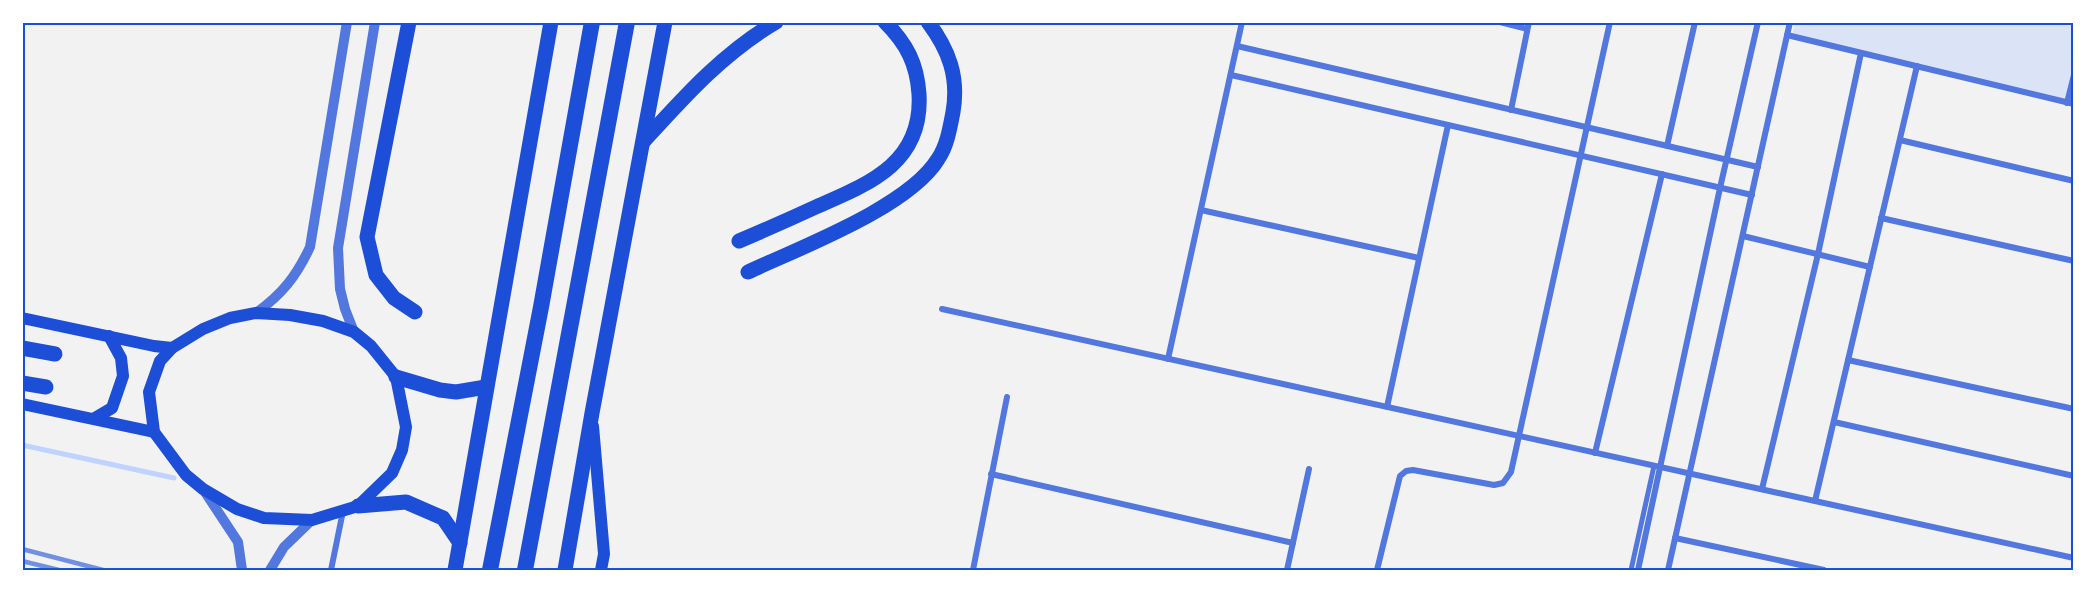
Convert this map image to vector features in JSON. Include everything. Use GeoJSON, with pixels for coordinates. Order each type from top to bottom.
{"type":"FeatureCollection","features":[{"type":"Feature","properties":{"kind":"highway"},"geometry":{"type":"LineString","coordinates":[[409,22],[367,237],[376,275],[394,298],[415,312]]}},
{"type":"Feature","properties":{"kind":"highway"},"geometry":{"type":"LineString","coordinates":[[454,570],[551,22]]}},
{"type":"Feature","properties":{"kind":"highway"},"geometry":{"type":"LineString","coordinates":[[490,570],[541,307],[592,22]]}},
{"type":"Feature","properties":{"kind":"highway"},"geometry":{"type":"LineString","coordinates":[[525,570],[627,22]]}},
{"type":"Feature","properties":{"kind":"highway"},"geometry":{"type":"LineString","coordinates":[[565,570],[665,22]]}},
{"type":"Feature","properties":{"kind":"highway"},"geometry":{"type":"LineString","coordinates":[[642,143],[693,87],[742,44],[776,22]]}},
{"type":"Feature","properties":{"kind":"highway"},"geometry":{"type":"LineString","coordinates":[[739,241],[866,185],[889,170],[910,145],[917,125],[920,103],[918,77],[906,44],[885,22]]}},
{"type":"Feature","properties":{"kind":"highway"},"geometry":{"type":"LineString","coordinates":[[747,272],[858,220],[903,195],[923,178],[939,159],[950,131],[954,104],[953,73],[946,49],[928,22]]}},
{"type":"Feature","properties":{"kind":"highway"},"geometry":{"type":"LineString","coordinates":[[22,348],[55,354]]}},
{"type":"Feature","properties":{"kind":"highway"},"geometry":{"type":"LineString","coordinates":[[396,377],[440,390],[456,392],[486,387]]}},
{"type":"Feature","properties":{"kind":"highway"},"geometry":{"type":"LineString","coordinates":[[22,383],[46,387]]}},
{"type":"Feature","properties":{"kind":"highway"},"geometry":{"type":"LineString","coordinates":[[351,508],[406,502],[443,518],[460,543]]}},
{"type":"Feature","properties":{"kind":"main road"},"geometry":{"type":"LineString","coordinates":[[256,313],[290,315],[323,321],[354,332],[371,346],[396,377],[406,427],[402,450],[392,473],[351,508],[312,520],[264,518],[237,509],[203,489],[186,475],[154,432],[149,392],[160,361],[172,348],[203,329],[230,318],[256,313]]}},
{"type":"Feature","properties":{"kind":"main road"},"geometry":{"type":"LineString","coordinates":[[22,318],[172,348]]}},
{"type":"Feature","properties":{"kind":"main road"},"geometry":{"type":"LineString","coordinates":[[95,418],[112,408],[123,376],[121,358],[109,336]]}},
{"type":"Feature","properties":{"kind":"main road"},"geometry":{"type":"LineString","coordinates":[[22,404],[154,432]]}},
{"type":"Feature","properties":{"kind":"main road"},"geometry":{"type":"LineString","coordinates":[[592,413],[604,554],[601,570]]}},
{"type":"Feature","properties":{"kind":"street"},"geometry":{"type":"LineString","coordinates":[[256,313],[288,285],[301,267],[310,247],[347,22]]}},
{"type":"Feature","properties":{"kind":"street"},"geometry":{"type":"LineString","coordinates":[[354,332],[340,289],[338,248],[375,22]]}},
{"type":"Feature","properties":{"kind":"street"},"geometry":{"type":"LineString","coordinates":[[1168,359],[1242,22]]}},
{"type":"Feature","properties":{"kind":"street"},"geometry":{"type":"LineString","coordinates":[[1500,22],[1528,26],[1510,110]]}},
{"type":"Feature","properties":{"kind":"street"},"geometry":{"type":"LineString","coordinates":[[1377,570],[1400,476],[1406,471],[1413,470],[1494,484],[1503,483],[1511,472],[1610,22]]}},
{"type":"Feature","properties":{"kind":"street"},"geometry":{"type":"LineString","coordinates":[[1667,146],[1695,22]]}},
{"type":"Feature","properties":{"kind":"street"},"geometry":{"type":"LineString","coordinates":[[1631,570],[1657,466],[1758,22]]}},
{"type":"Feature","properties":{"kind":"street"},"geometry":{"type":"LineString","coordinates":[[1668,570],[1790,22]]}},
{"type":"Feature","properties":{"kind":"street"},"geometry":{"type":"LineString","coordinates":[[1787,35],[2070,104],[2073,75]]}},
{"type":"Feature","properties":{"kind":"street"},"geometry":{"type":"LineString","coordinates":[[1237,46],[1758,167]]}},
{"type":"Feature","properties":{"kind":"street"},"geometry":{"type":"LineString","coordinates":[[1762,489],[1818,254],[1861,53]]}},
{"type":"Feature","properties":{"kind":"street"},"geometry":{"type":"LineString","coordinates":[[1815,501],[1917,66]]}},
{"type":"Feature","properties":{"kind":"street"},"geometry":{"type":"LineString","coordinates":[[1231,75],[1752,195]]}},
{"type":"Feature","properties":{"kind":"street"},"geometry":{"type":"LineString","coordinates":[[1387,407],[1448,124]]}},
{"type":"Feature","properties":{"kind":"street"},"geometry":{"type":"LineString","coordinates":[[1900,141],[2073,181]]}},
{"type":"Feature","properties":{"kind":"street"},"geometry":{"type":"LineString","coordinates":[[1595,453],[1662,174]]}},
{"type":"Feature","properties":{"kind":"street"},"geometry":{"type":"LineString","coordinates":[[1201,210],[1419,258]]}},
{"type":"Feature","properties":{"kind":"street"},"geometry":{"type":"LineString","coordinates":[[1881,218],[2073,261]]}},
{"type":"Feature","properties":{"kind":"street"},"geometry":{"type":"LineString","coordinates":[[1743,236],[1870,267]]}},
{"type":"Feature","properties":{"kind":"street"},"geometry":{"type":"LineString","coordinates":[[942,309],[2073,558]]}},
{"type":"Feature","properties":{"kind":"street"},"geometry":{"type":"LineString","coordinates":[[1848,360],[2073,409]]}},
{"type":"Feature","properties":{"kind":"street"},"geometry":{"type":"LineString","coordinates":[[973,570],[1007,397]]}},
{"type":"Feature","properties":{"kind":"street"},"geometry":{"type":"LineString","coordinates":[[1834,422],[2073,477]]}},
{"type":"Feature","properties":{"kind":"street"},"geometry":{"type":"LineString","coordinates":[[1638,570],[1657,466]]}},
{"type":"Feature","properties":{"kind":"street"},"geometry":{"type":"LineString","coordinates":[[1287,570],[1309,469]]}},
{"type":"Feature","properties":{"kind":"street"},"geometry":{"type":"LineString","coordinates":[[991,474],[1293,543]]}},
{"type":"Feature","properties":{"kind":"street"},"geometry":{"type":"LineString","coordinates":[[203,489],[238,542],[242,570]]}},
{"type":"Feature","properties":{"kind":"street"},"geometry":{"type":"LineString","coordinates":[[331,570],[351,508]]}},
{"type":"Feature","properties":{"kind":"street"},"geometry":{"type":"LineString","coordinates":[[270,570],[284,547],[312,520]]}},
{"type":"Feature","properties":{"kind":"street"},"geometry":{"type":"LineString","coordinates":[[1675,538],[1824,570]]}},
{"type":"Feature","properties":{"kind":"shaded area"},"geometry":{"type":"Polygon","coordinates":[[[1795,23],[2073,23],[2073,75],[2067,103],[1792,36],[1795,23]]]}},
{"type":"Feature","properties":{"kind":"waterway"},"geometry":{"type":"LineString","coordinates":[[22,445],[174,478]]}},
{"type":"Feature","properties":{"kind":"railway"},"geometry":{"type":"LineString","coordinates":[[22,549],[103,570]]}},
{"type":"Feature","properties":{"kind":"railway"},"geometry":{"type":"LineString","coordinates":[[22,561],[59,570]]}}]}
